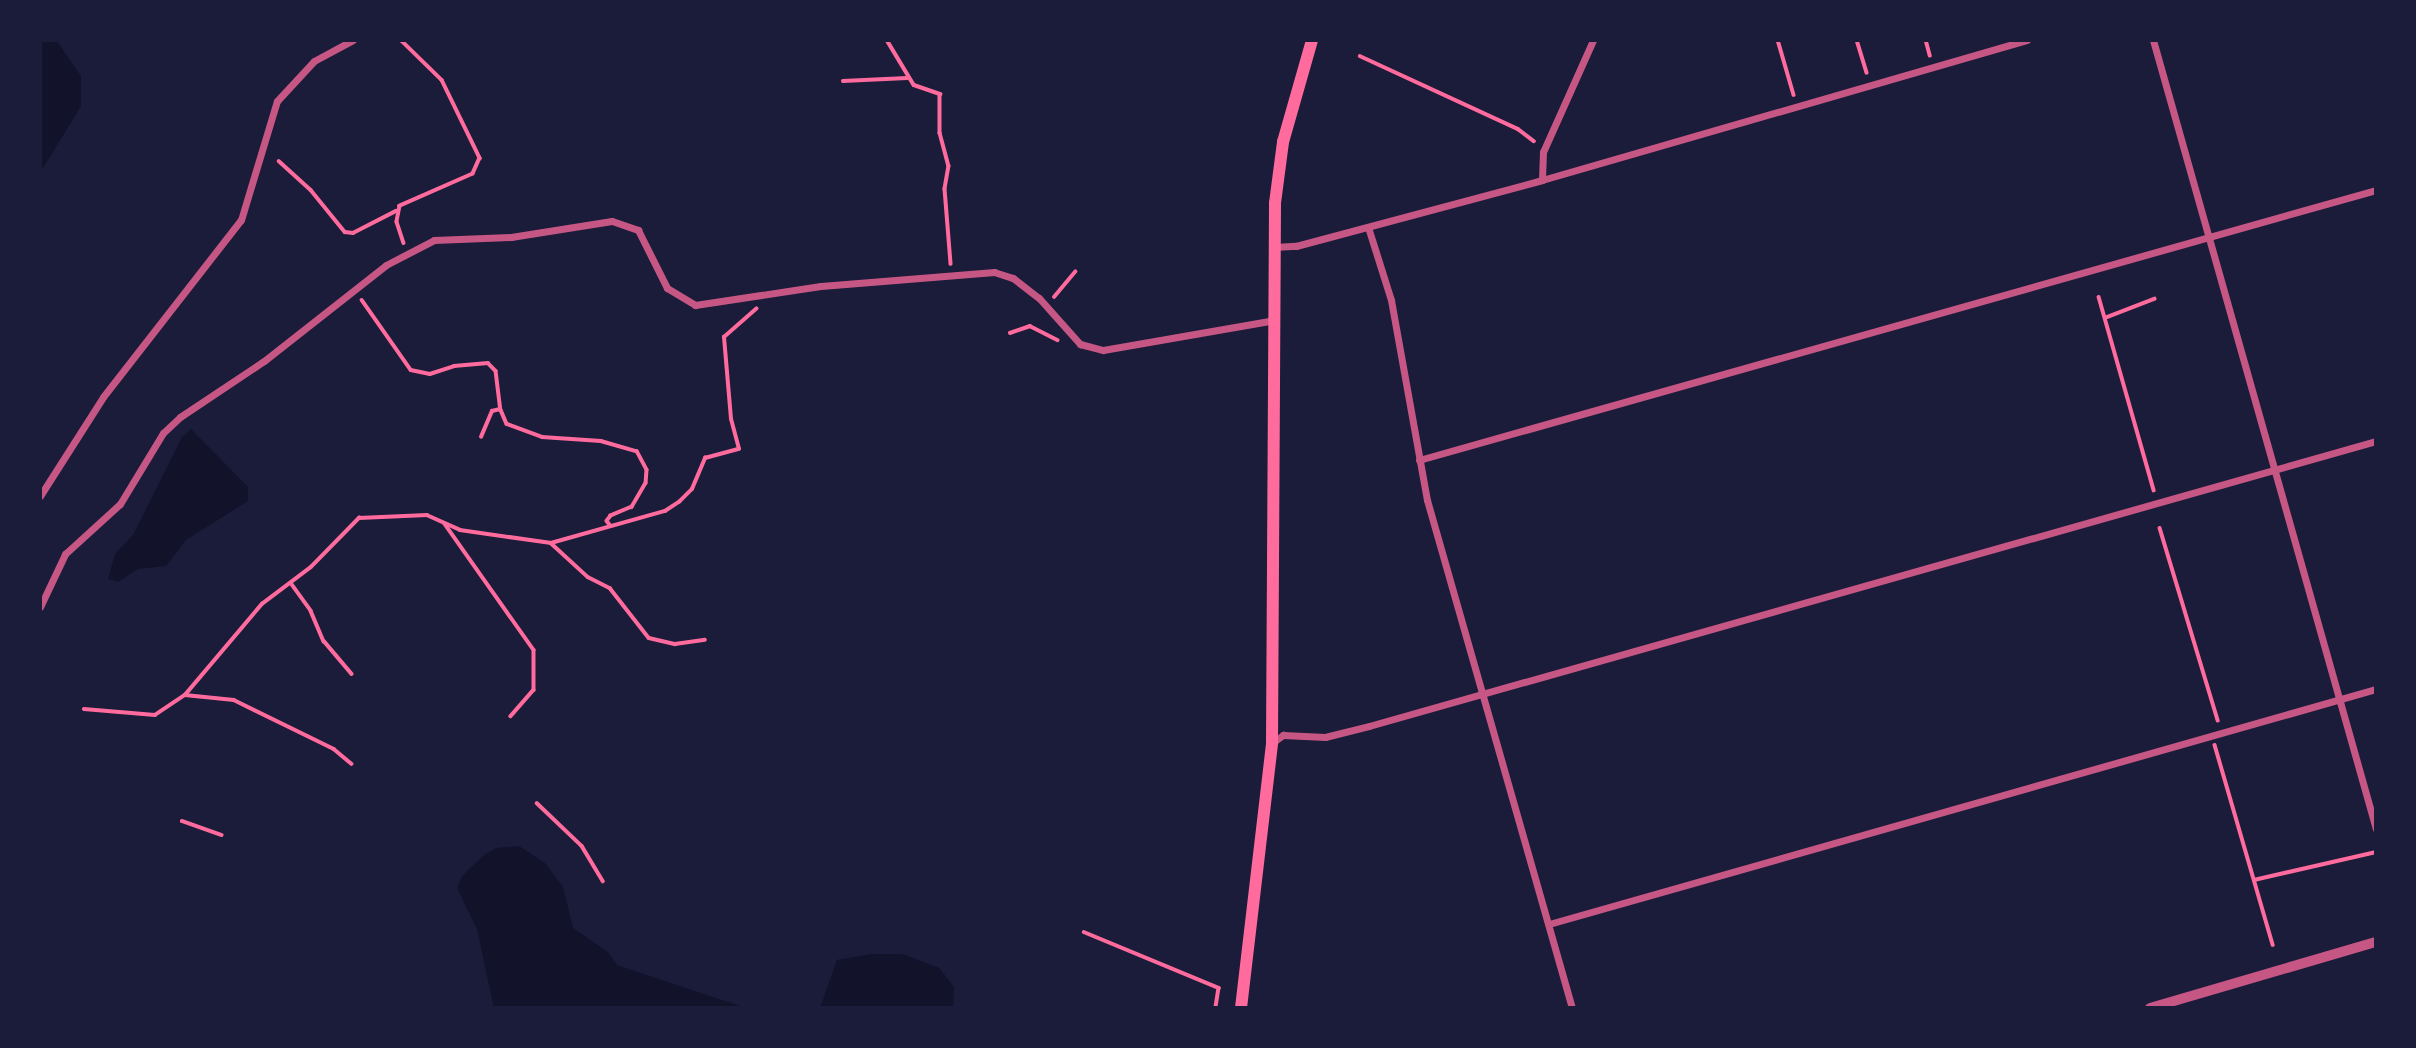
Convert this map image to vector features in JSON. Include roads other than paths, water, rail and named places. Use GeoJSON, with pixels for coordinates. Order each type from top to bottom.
{"type":"FeatureCollection","features":[{"type":"Feature","properties":{"kind":"main road"},"geometry":{"type":"LineString","coordinates":[[1241,1008],[1272,743],[1274,247],[1283,142],[1312,40]]}},
{"type":"Feature","properties":{"kind":"street"},"geometry":{"type":"LineString","coordinates":[[40,496],[103,397],[241,220],[277,101],[314,61],[353,40]]}},
{"type":"Feature","properties":{"kind":"street"},"geometry":{"type":"LineString","coordinates":[[1542,180],[1545,148],[1593,40]]}},
{"type":"Feature","properties":{"kind":"street"},"geometry":{"type":"LineString","coordinates":[[1274,247],[1368,227],[1542,180],[2027,40]]}},
{"type":"Feature","properties":{"kind":"street"},"geometry":{"type":"LineString","coordinates":[[2153,40],[2376,829]]}},
{"type":"Feature","properties":{"kind":"street"},"geometry":{"type":"LineString","coordinates":[[1419,460],[2376,190]]}},
{"type":"Feature","properties":{"kind":"street"},"geometry":{"type":"LineString","coordinates":[[40,607],[65,554],[120,504],[163,433],[180,417],[264,361],[408,251],[434,240],[511,237],[612,221],[638,230],[667,288],[680,300],[710,305],[953,274],[994,272],[1013,278],[1045,306],[1080,344],[1103,350],[1275,320]]}},
{"type":"Feature","properties":{"kind":"street"},"geometry":{"type":"LineString","coordinates":[[1368,227],[1391,300],[1419,460],[1482,694],[1572,1008]]}},
{"type":"Feature","properties":{"kind":"street"},"geometry":{"type":"LineString","coordinates":[[1272,743],[1283,735],[1325,737],[2376,441]]}},
{"type":"Feature","properties":{"kind":"street"},"geometry":{"type":"LineString","coordinates":[[1549,924],[2376,689]]}},
{"type":"Feature","properties":{"kind":"street"},"geometry":{"type":"LineString","coordinates":[[2150,1008],[2376,942]]}}]}
